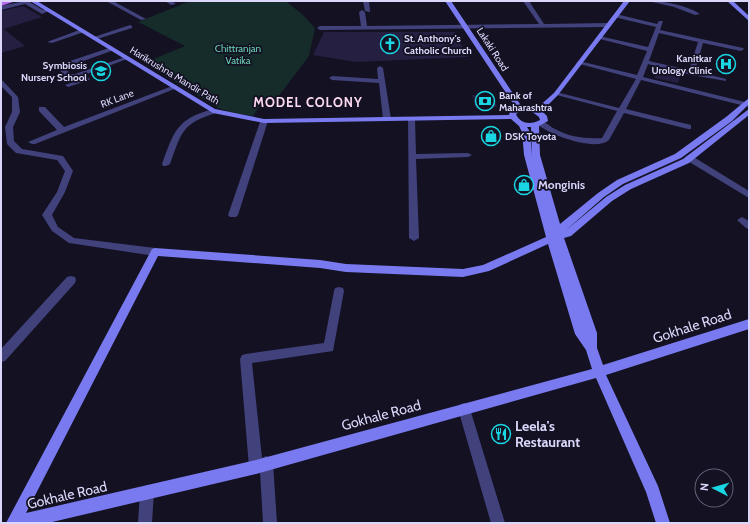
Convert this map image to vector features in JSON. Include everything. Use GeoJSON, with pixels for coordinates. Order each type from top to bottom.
{"type":"FeatureCollection","features":[{"type":"Feature","properties":{"kind":"main road"},"geometry":{"type":"LineString","coordinates":[[1,4],[13,1]]}},
{"type":"Feature","properties":{"kind":"street","name":"Harikrushna Mandir Path"},"geometry":{"type":"LineString","coordinates":[[33,1],[213,111],[264,122],[512,117]]}},
{"type":"Feature","properties":{"kind":"street"},"geometry":{"type":"LineString","coordinates":[[109,1],[143,19]]}},
{"type":"Feature","properties":{"kind":"street"},"geometry":{"type":"LineString","coordinates":[[168,1],[173,4]]}},
{"type":"Feature","properties":{"kind":"street"},"geometry":{"type":"LineString","coordinates":[[364,27],[366,1]]}},
{"type":"Feature","properties":{"kind":"street","name":"Lakaki Road"},"geometry":{"type":"LineString","coordinates":[[448,1],[520,109]]}},
{"type":"Feature","properties":{"kind":"street"},"geometry":{"type":"LineString","coordinates":[[526,1],[542,25]]}},
{"type":"Feature","properties":{"kind":"street"},"geometry":{"type":"LineString","coordinates":[[538,111],[556,94],[627,1]]}},
{"type":"Feature","properties":{"kind":"street"},"geometry":{"type":"LineString","coordinates":[[651,1],[675,6],[697,14]]}},
{"type":"Feature","properties":{"kind":"street"},"geometry":{"type":"LineString","coordinates":[[730,1],[749,19]]}},
{"type":"Feature","properties":{"kind":"street"},"geometry":{"type":"LineString","coordinates":[[736,1],[749,13]]}},
{"type":"Feature","properties":{"kind":"street"},"geometry":{"type":"LineString","coordinates":[[1,8],[26,2],[42,12],[48,10]]}},
{"type":"Feature","properties":{"kind":"street"},"geometry":{"type":"LineString","coordinates":[[616,16],[659,26],[701,41],[741,49]]}},
{"type":"Feature","properties":{"kind":"street"},"geometry":{"type":"LineString","coordinates":[[320,28],[609,25]]}},
{"type":"Feature","properties":{"kind":"street"},"geometry":{"type":"LineString","coordinates":[[522,124],[538,124],[580,139],[592,141],[605,140],[640,77],[659,26]]}},
{"type":"Feature","properties":{"kind":"street"},"geometry":{"type":"LineString","coordinates":[[94,38],[130,27]]}},
{"type":"Feature","properties":{"kind":"street"},"geometry":{"type":"LineString","coordinates":[[50,42],[82,31]]}},
{"type":"Feature","properties":{"kind":"street"},"geometry":{"type":"LineString","coordinates":[[599,38],[651,50]]}},
{"type":"Feature","properties":{"kind":"street"},"geometry":{"type":"LineString","coordinates":[[691,73],[701,41]]}},
{"type":"Feature","properties":{"kind":"street"},"geometry":{"type":"LineString","coordinates":[[112,49],[63,65],[60,68],[70,76],[76,76],[127,58]]}},
{"type":"Feature","properties":{"kind":"street"},"geometry":{"type":"LineString","coordinates":[[68,85],[134,62]]}},
{"type":"Feature","properties":{"kind":"street"},"geometry":{"type":"LineString","coordinates":[[646,62],[724,80]]}},
{"type":"Feature","properties":{"kind":"street"},"geometry":{"type":"LineString","coordinates":[[579,63],[748,105]]}},
{"type":"Feature","properties":{"kind":"street"},"geometry":{"type":"LineString","coordinates":[[380,68],[387,119]]}},
{"type":"Feature","properties":{"kind":"street"},"geometry":{"type":"LineString","coordinates":[[332,78],[382,81]]}},
{"type":"Feature","properties":{"kind":"street"},"geometry":{"type":"LineString","coordinates":[[1,82],[15,97],[16,112],[9,127],[10,142],[19,151],[60,158],[69,171],[60,192],[47,215],[55,229],[72,241],[155,252],[320,264],[346,268],[463,273],[485,268],[555,237],[568,234],[609,199],[628,187],[689,158],[715,139],[748,105]]}},
{"type":"Feature","properties":{"kind":"street","name":"RK Lane"},"geometry":{"type":"LineString","coordinates":[[32,142],[175,87]]}},
{"type":"Feature","properties":{"kind":"street"},"geometry":{"type":"LineString","coordinates":[[556,94],[688,127]]}},
{"type":"Feature","properties":{"kind":"street"},"geometry":{"type":"LineString","coordinates":[[555,237],[562,227],[601,195],[620,182],[678,156],[748,105]]}},
{"type":"Feature","properties":{"kind":"street"},"geometry":{"type":"LineString","coordinates":[[538,124],[544,121],[544,117],[538,111],[520,109],[513,112],[512,117],[522,124],[526,132],[528,155],[555,237]]}},
{"type":"Feature","properties":{"kind":"street"},"geometry":{"type":"LineString","coordinates":[[42,110],[65,129]]}},
{"type":"Feature","properties":{"kind":"street"},"geometry":{"type":"LineString","coordinates":[[166,164],[180,127],[194,117],[213,111]]}},
{"type":"Feature","properties":{"kind":"street"},"geometry":{"type":"LineString","coordinates":[[411,119],[414,238]]}},
{"type":"Feature","properties":{"kind":"street"},"geometry":{"type":"LineString","coordinates":[[233,215],[264,122]]}},
{"type":"Feature","properties":{"kind":"street"},"geometry":{"type":"LineString","coordinates":[[538,124],[536,155],[555,237],[581,334],[591,348],[599,372],[653,491],[663,523]]}},
{"type":"Feature","properties":{"kind":"street"},"geometry":{"type":"LineString","coordinates":[[412,157],[468,155]]}},
{"type":"Feature","properties":{"kind":"street"},"geometry":{"type":"LineString","coordinates":[[689,158],[749,195]]}},
{"type":"Feature","properties":{"kind":"street"},"geometry":{"type":"LineString","coordinates":[[12,523],[155,252]]}},
{"type":"Feature","properties":{"kind":"street"},"geometry":{"type":"LineString","coordinates":[[1,357],[71,280]]}},
{"type":"Feature","properties":{"kind":"street"},"geometry":{"type":"LineString","coordinates":[[270,523],[246,359],[329,347],[339,290]]}},
{"type":"Feature","properties":{"kind":"street","name":"Gokhale Road"},"geometry":{"type":"LineString","coordinates":[[17,523],[261,465],[599,372],[749,324]]}},
{"type":"Feature","properties":{"kind":"street"},"geometry":{"type":"LineString","coordinates":[[464,409],[498,523]]}},
{"type":"Feature","properties":{"kind":"street"},"geometry":{"type":"LineString","coordinates":[[145,523],[147,492]]}},
{"type":"Feature","properties":{"kind":"green space","name":"Chittranjan Vatika"},"geometry":{"type":"Polygon","coordinates":[[[190,1],[286,1],[303,15],[315,28],[309,56],[275,101],[264,100],[253,116],[230,112],[218,108],[144,63],[185,46],[138,22],[190,1]]]}},
{"type":"Feature","properties":{"kind":"building"},"geometry":{"type":"Polygon","coordinates":[[[23,6],[42,17],[4,29],[25,46],[1,53],[1,11],[23,6]]]}},
{"type":"Feature","properties":{"kind":"building","name":"St. Anthony's Catholic Church"},"geometry":{"type":"Polygon","coordinates":[[[324,32],[455,32],[468,57],[356,62],[313,55],[324,32]]]}},
{"type":"Feature","properties":{"kind":"building"},"geometry":{"type":"Polygon","coordinates":[[[658,69],[681,74],[678,83],[654,78],[658,69]]]}},
{"type":"Feature","properties":{"kind":"building","name":"Bank of Maharashtra"},"geometry":{"type":"Polygon","coordinates":[[[493,94],[497,107],[476,108],[472,95],[493,94]]]}},
{"type":"Feature","properties":{"kind":"place","name":"St. Anthony's Catholic Church"},"geometry":{"type":"Point","coordinates":[390,44]}},
{"type":"Feature","properties":{"kind":"place","name":"Kanitkar Urology Clinic"},"geometry":{"type":"Point","coordinates":[726,64]}},
{"type":"Feature","properties":{"kind":"place","name":"Symbiosis Nursery School"},"geometry":{"type":"Point","coordinates":[101,71]}},
{"type":"Feature","properties":{"kind":"place","name":"Bank of Maharashtra"},"geometry":{"type":"Point","coordinates":[485,101]}},
{"type":"Feature","properties":{"kind":"place","name":"DSK Toyota"},"geometry":{"type":"Point","coordinates":[491,136]}},
{"type":"Feature","properties":{"kind":"place","name":"Monginis"},"geometry":{"type":"Point","coordinates":[524,185]}},
{"type":"Feature","properties":{"kind":"place","name":"Leela's Restaurant"},"geometry":{"type":"Point","coordinates":[501,434]}},
{"type":"Feature","properties":{"kind":"district","name":"MODEL COLONY"},"geometry":{"type":"Point","coordinates":[308,102]}}]}
